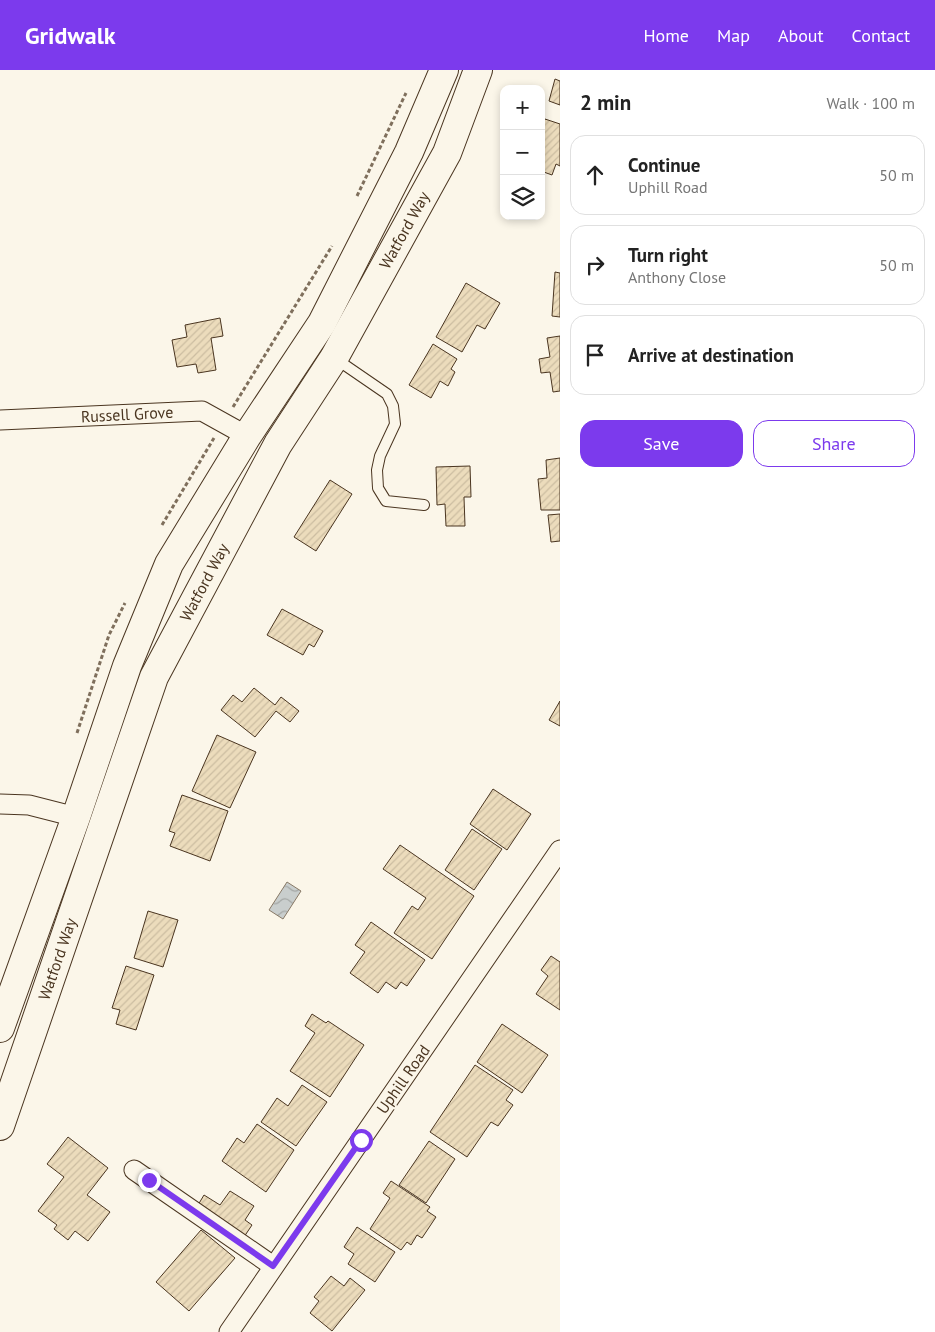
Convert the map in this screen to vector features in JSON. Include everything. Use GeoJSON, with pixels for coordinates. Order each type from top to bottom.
{"type":"FeatureCollection","features":[{"type":"Feature","properties":{"kind":"highway","name":"Watford Way"},"geometry":{"type":"LineString","coordinates":[[0,1028],[76,817],[127,666],[169,564],[247,436],[322,323],[408,152],[444,70]]}},
{"type":"Feature","properties":{"kind":"highway","name":"Watford Way"},"geometry":{"type":"LineString","coordinates":[[0,1126],[154,677],[278,444],[334,358],[447,153],[478,70]]}},
{"type":"Feature","properties":{"kind":"street","name":"Russell Grove"},"geometry":{"type":"LineString","coordinates":[[0,420],[202,411],[247,436]]}},
{"type":"Feature","properties":{"kind":"street"},"geometry":{"type":"LineString","coordinates":[[0,804],[30,805],[76,817]]}},
{"type":"Feature","properties":{"kind":"street","name":"Uphill Road"},"geometry":{"type":"LineString","coordinates":[[229,1332],[560,850]]}},
{"type":"Feature","properties":{"kind":"street"},"geometry":{"type":"LineString","coordinates":[[134,1170],[273,1266]]}},
{"type":"Feature","properties":{"kind":"lane"},"geometry":{"type":"LineString","coordinates":[[334,358],[387,394],[393,406],[395,424],[380,456],[377,470],[378,488],[386,501],[424,505]]}},
{"type":"Feature","properties":{"kind":"water"},"geometry":{"type":"Polygon","coordinates":[[[287,882],[301,891],[283,919],[269,910],[287,882]]]}},
{"type":"Feature","properties":{"kind":"building"},"geometry":{"type":"Polygon","coordinates":[[[555,79],[560,81],[560,105],[549,101],[555,79]]]}},
{"type":"Feature","properties":{"kind":"building"},"geometry":{"type":"Polygon","coordinates":[[[545,119],[560,124],[560,166],[556,164],[552,175],[545,172],[545,119]]]}},
{"type":"Feature","properties":{"kind":"building"},"geometry":{"type":"Polygon","coordinates":[[[555,272],[560,273],[560,317],[552,316],[555,272]]]}},
{"type":"Feature","properties":{"kind":"building"},"geometry":{"type":"Polygon","coordinates":[[[466,283],[500,303],[485,329],[477,325],[462,352],[436,337],[466,283]]]}},
{"type":"Feature","properties":{"kind":"building"},"geometry":{"type":"Polygon","coordinates":[[[220,318],[223,336],[211,338],[216,370],[198,373],[196,364],[177,367],[172,340],[187,337],[185,325],[220,318]]]}},
{"type":"Feature","properties":{"kind":"building"},"geometry":{"type":"Polygon","coordinates":[[[560,336],[560,391],[553,392],[550,372],[541,373],[539,359],[550,357],[547,338],[560,336]]]}},
{"type":"Feature","properties":{"kind":"building"},"geometry":{"type":"Polygon","coordinates":[[[433,344],[457,359],[451,369],[455,372],[448,386],[440,381],[431,398],[409,385],[433,344]]]}},
{"type":"Feature","properties":{"kind":"building"},"geometry":{"type":"Polygon","coordinates":[[[560,458],[560,510],[541,510],[538,479],[547,478],[546,460],[560,458]]]}},
{"type":"Feature","properties":{"kind":"building"},"geometry":{"type":"Polygon","coordinates":[[[470,466],[471,497],[464,497],[465,526],[446,526],[445,504],[437,505],[436,467],[470,466]]]}},
{"type":"Feature","properties":{"kind":"building"},"geometry":{"type":"Polygon","coordinates":[[[330,480],[352,494],[316,551],[294,537],[330,480]]]}},
{"type":"Feature","properties":{"kind":"building"},"geometry":{"type":"Polygon","coordinates":[[[560,514],[560,541],[551,542],[548,515],[560,514]]]}},
{"type":"Feature","properties":{"kind":"building"},"geometry":{"type":"Polygon","coordinates":[[[282,609],[323,631],[314,647],[309,644],[303,655],[267,635],[282,609]]]}},
{"type":"Feature","properties":{"kind":"building"},"geometry":{"type":"Polygon","coordinates":[[[254,688],[275,705],[281,697],[299,711],[290,722],[276,711],[255,737],[221,710],[233,695],[242,702],[254,688]]]}},
{"type":"Feature","properties":{"kind":"building"},"geometry":{"type":"Polygon","coordinates":[[[560,701],[560,726],[549,720],[560,701]]]}},
{"type":"Feature","properties":{"kind":"building"},"geometry":{"type":"Polygon","coordinates":[[[217,735],[256,752],[230,808],[192,791],[217,735]]]}},
{"type":"Feature","properties":{"kind":"building"},"geometry":{"type":"Polygon","coordinates":[[[493,789],[531,814],[507,850],[470,824],[493,789]]]}},
{"type":"Feature","properties":{"kind":"building"},"geometry":{"type":"Polygon","coordinates":[[[182,795],[228,811],[210,861],[170,846],[175,833],[169,831],[182,795]]]}},
{"type":"Feature","properties":{"kind":"building"},"geometry":{"type":"Polygon","coordinates":[[[472,829],[502,849],[474,890],[445,870],[472,829]]]}},
{"type":"Feature","properties":{"kind":"building"},"geometry":{"type":"Polygon","coordinates":[[[400,845],[474,896],[432,959],[394,933],[412,906],[418,910],[426,898],[383,869],[400,845]]]}},
{"type":"Feature","properties":{"kind":"building"},"geometry":{"type":"Polygon","coordinates":[[[148,911],[178,920],[163,967],[134,958],[148,911]]]}},
{"type":"Feature","properties":{"kind":"building"},"geometry":{"type":"Polygon","coordinates":[[[371,922],[425,960],[407,986],[401,982],[396,989],[386,982],[378,993],[350,973],[365,952],[355,945],[371,922]]]}},
{"type":"Feature","properties":{"kind":"building"},"geometry":{"type":"Polygon","coordinates":[[[551,956],[560,962],[560,1010],[536,994],[548,976],[541,970],[551,956]]]}},
{"type":"Feature","properties":{"kind":"building"},"geometry":{"type":"Polygon","coordinates":[[[126,966],[154,975],[136,1030],[116,1024],[120,1010],[112,1008],[126,966]]]}},
{"type":"Feature","properties":{"kind":"building"},"geometry":{"type":"Polygon","coordinates":[[[312,1014],[326,1023],[328,1021],[364,1045],[330,1097],[290,1071],[315,1033],[305,1026],[312,1014]]]}},
{"type":"Feature","properties":{"kind":"building"},"geometry":{"type":"Polygon","coordinates":[[[502,1024],[548,1055],[522,1093],[477,1062],[502,1024]]]}},
{"type":"Feature","properties":{"kind":"building"},"geometry":{"type":"Polygon","coordinates":[[[475,1065],[513,1090],[506,1100],[513,1105],[498,1126],[491,1122],[467,1157],[430,1132],[475,1065]]]}},
{"type":"Feature","properties":{"kind":"building"},"geometry":{"type":"Polygon","coordinates":[[[302,1085],[327,1102],[296,1146],[261,1122],[277,1098],[288,1106],[302,1085]]]}},
{"type":"Feature","properties":{"kind":"building"},"geometry":{"type":"Polygon","coordinates":[[[257,1124],[294,1150],[266,1192],[222,1161],[237,1138],[244,1143],[257,1124]]]}},
{"type":"Feature","properties":{"kind":"building"},"geometry":{"type":"Polygon","coordinates":[[[68,1137],[108,1168],[87,1195],[110,1212],[88,1241],[75,1231],[68,1240],[54,1229],[57,1225],[38,1211],[64,1177],[47,1164],[68,1137]]]}},
{"type":"Feature","properties":{"kind":"building"},"geometry":{"type":"Polygon","coordinates":[[[429,1141],[455,1159],[426,1203],[399,1185],[429,1141]]]}},
{"type":"Feature","properties":{"kind":"building"},"geometry":{"type":"Polygon","coordinates":[[[391,1181],[430,1207],[427,1211],[436,1217],[422,1238],[417,1235],[411,1245],[407,1242],[401,1250],[370,1229],[390,1198],[383,1193],[391,1181]]]}},
{"type":"Feature","properties":{"kind":"building"},"geometry":{"type":"Polygon","coordinates":[[[230,1191],[254,1206],[245,1220],[252,1225],[242,1240],[195,1210],[204,1195],[220,1205],[230,1191]]]}},
{"type":"Feature","properties":{"kind":"building"},"geometry":{"type":"Polygon","coordinates":[[[357,1227],[395,1252],[375,1282],[348,1264],[354,1254],[344,1247],[357,1227]]]}},
{"type":"Feature","properties":{"kind":"building"},"geometry":{"type":"Polygon","coordinates":[[[201,1230],[235,1258],[189,1311],[156,1282],[201,1230]]]}},
{"type":"Feature","properties":{"kind":"building"},"geometry":{"type":"Polygon","coordinates":[[[331,1276],[344,1286],[350,1278],[365,1290],[332,1331],[310,1313],[319,1301],[314,1297],[331,1276]]]}},
{"type":"Feature","properties":{"kind":"route"},"geometry":{"type":"LineString","coordinates":[[149,1180],[273,1266],[361,1140]]}}]}
